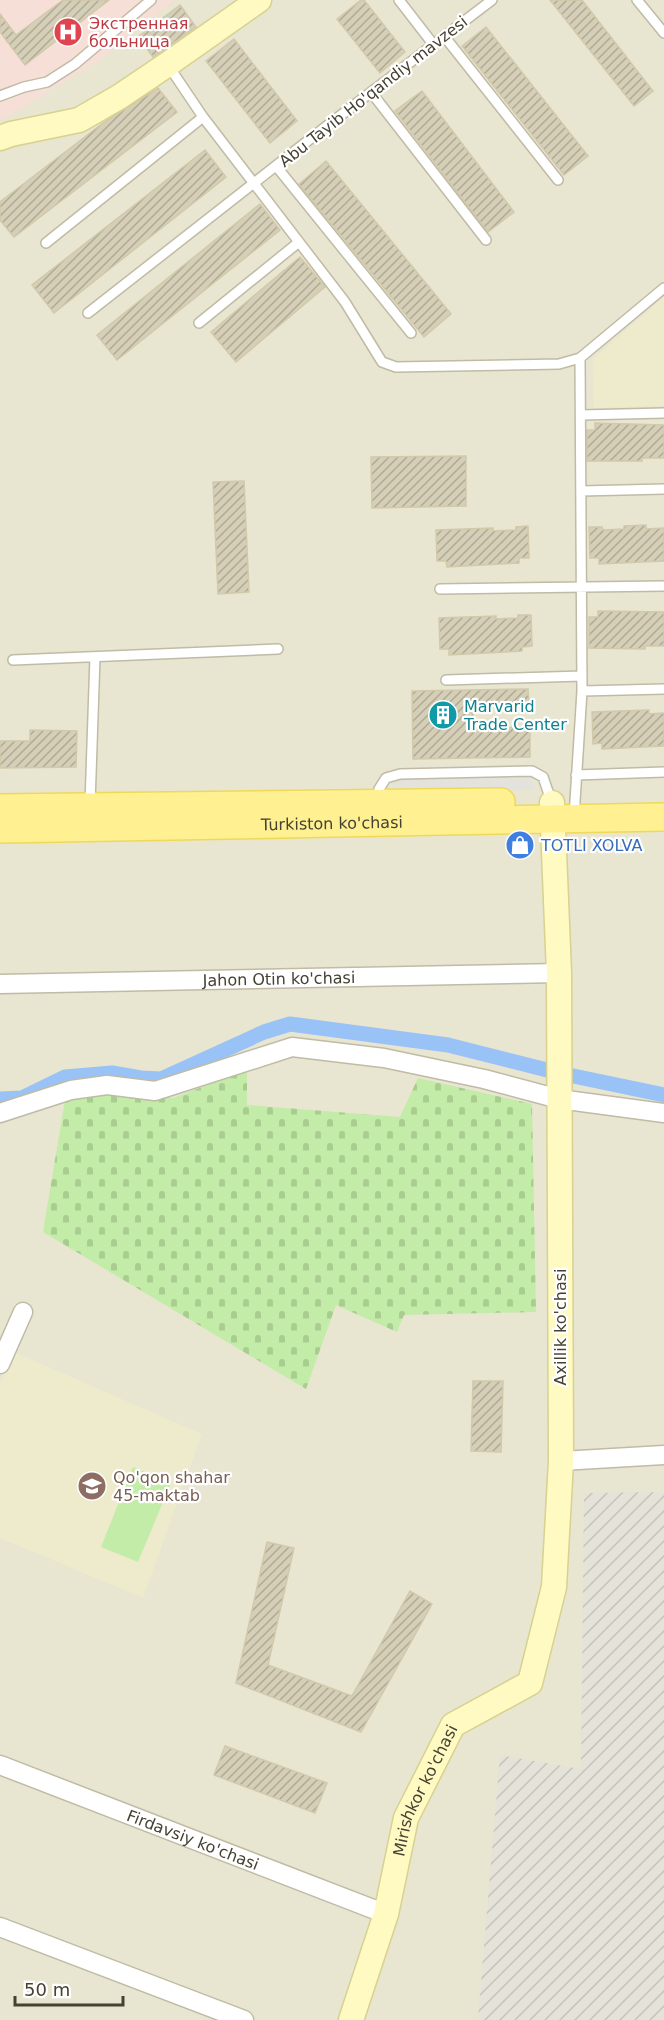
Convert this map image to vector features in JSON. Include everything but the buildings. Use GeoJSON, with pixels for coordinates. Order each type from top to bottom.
{"type":"FeatureCollection","features":[{"type":"Feature","properties":{"kind":"main road","name":"Turkiston ko'chasi"},"geometry":{"type":"LineString","coordinates":[[0,829],[563,811],[664,800]]}},
{"type":"Feature","properties":{"kind":"main road","name":"Turkiston ko'chasi"},"geometry":{"type":"LineString","coordinates":[[0,808],[382,803],[664,817]]}},
{"type":"Feature","properties":{"kind":"street"},"geometry":{"type":"LineString","coordinates":[[0,138],[79,120],[119,97],[258,0]]}},
{"type":"Feature","properties":{"kind":"street"},"geometry":{"type":"LineString","coordinates":[[559,973],[563,811]]}},
{"type":"Feature","properties":{"kind":"street","name":"Jahon Otin ko'chasi"},"geometry":{"type":"LineString","coordinates":[[0,984],[559,973]]}},
{"type":"Feature","properties":{"kind":"street","name":"Axillik ko'chasi"},"geometry":{"type":"LineString","coordinates":[[559,973],[561,1461]]}},
{"type":"Feature","properties":{"kind":"street"},"geometry":{"type":"LineString","coordinates":[[0,1113],[71,1090],[107,1085],[155,1091],[292,1047],[384,1058],[559,1095],[664,1113]]}},
{"type":"Feature","properties":{"kind":"street"},"geometry":{"type":"LineString","coordinates":[[0,1364],[22,1312]]}},
{"type":"Feature","properties":{"kind":"street"},"geometry":{"type":"LineString","coordinates":[[561,1461],[664,1455]]}},
{"type":"Feature","properties":{"kind":"street","name":"Mirishkor ko'chasi"},"geometry":{"type":"LineString","coordinates":[[351,2020],[386,1914],[406,1818],[453,1725],[530,1683],[554,1587],[561,1461]]}},
{"type":"Feature","properties":{"kind":"street","name":"Firdavsiy ko'chasi"},"geometry":{"type":"LineString","coordinates":[[0,1765],[386,1914]]}},
{"type":"Feature","properties":{"kind":"street"},"geometry":{"type":"LineString","coordinates":[[0,1927],[244,2020]]}},
{"type":"Feature","properties":{"kind":"lane"},"geometry":{"type":"LineString","coordinates":[[0,96],[47,82],[75,64],[151,0]]}},
{"type":"Feature","properties":{"kind":"lane"},"geometry":{"type":"LineString","coordinates":[[399,0],[433,44]]}},
{"type":"Feature","properties":{"kind":"lane","name":"Abu Tayib Ho'qandiy mavzesi"},"geometry":{"type":"LineString","coordinates":[[88,313],[492,0]]}},
{"type":"Feature","properties":{"kind":"lane"},"geometry":{"type":"LineString","coordinates":[[637,0],[664,33]]}},
{"type":"Feature","properties":{"kind":"lane"},"geometry":{"type":"LineString","coordinates":[[444,36],[558,180]]}},
{"type":"Feature","properties":{"kind":"lane"},"geometry":{"type":"LineString","coordinates":[[168,64],[203,117],[255,182],[345,303],[382,362],[396,367],[559,364],[580,358],[664,288]]}},
{"type":"Feature","properties":{"kind":"lane"},"geometry":{"type":"LineString","coordinates":[[371,92],[486,240]]}},
{"type":"Feature","properties":{"kind":"lane"},"geometry":{"type":"LineString","coordinates":[[46,243],[203,117]]}},
{"type":"Feature","properties":{"kind":"lane"},"geometry":{"type":"LineString","coordinates":[[276,166],[411,333]]}},
{"type":"Feature","properties":{"kind":"lane"},"geometry":{"type":"LineString","coordinates":[[199,323],[299,242]]}},
{"type":"Feature","properties":{"kind":"lane"},"geometry":{"type":"LineString","coordinates":[[563,811],[576,775],[582,691],[580,358]]}},
{"type":"Feature","properties":{"kind":"lane"},"geometry":{"type":"LineString","coordinates":[[581,415],[664,413]]}},
{"type":"Feature","properties":{"kind":"lane"},"geometry":{"type":"LineString","coordinates":[[581,491],[664,489]]}},
{"type":"Feature","properties":{"kind":"lane"},"geometry":{"type":"LineString","coordinates":[[440,590],[664,586]]}},
{"type":"Feature","properties":{"kind":"lane"},"geometry":{"type":"LineString","coordinates":[[13,660],[278,649]]}},
{"type":"Feature","properties":{"kind":"lane"},"geometry":{"type":"LineString","coordinates":[[90,807],[95,657]]}},
{"type":"Feature","properties":{"kind":"lane"},"geometry":{"type":"LineString","coordinates":[[446,680],[582,676]]}},
{"type":"Feature","properties":{"kind":"lane"},"geometry":{"type":"LineString","coordinates":[[582,691],[664,689]]}},
{"type":"Feature","properties":{"kind":"lane"},"geometry":{"type":"LineString","coordinates":[[576,775],[664,772]]}},
{"type":"Feature","properties":{"kind":"shaded area"},"geometry":{"type":"Polygon","coordinates":[[[0,0],[664,0],[664,2020],[0,2020],[0,0]]]}},
{"type":"Feature","properties":{"kind":"shaded area","name":"Экстренная больница"},"geometry":{"type":"Polygon","coordinates":[[[0,0],[175,0],[96,63],[0,121],[0,0]]]}},
{"type":"Feature","properties":{"kind":"shaded area"},"geometry":{"type":"Polygon","coordinates":[[[664,297],[664,406],[594,408],[593,359],[664,297]]]}},
{"type":"Feature","properties":{"kind":"shaded area"},"geometry":{"type":"Polygon","coordinates":[[[525,765],[536,790],[392,788],[401,768],[525,765]]]}},
{"type":"Feature","properties":{"kind":"shaded area","name":"Qo'qon shahar 45-maktab"},"geometry":{"type":"Polygon","coordinates":[[[14,1352],[202,1434],[143,1598],[0,1538],[0,1384],[14,1352]]]}},
{"type":"Feature","properties":{"kind":"shaded area"},"geometry":{"type":"Polygon","coordinates":[[[664,1492],[664,2020],[483,2020],[478,2018],[500,1755],[581,1769],[584,1493],[664,1492]]]}},
{"type":"Feature","properties":{"kind":"green space"},"geometry":{"type":"Polygon","coordinates":[[[247,1070],[247,1105],[400,1117],[418,1078],[532,1104],[536,1312],[404,1315],[397,1332],[336,1305],[306,1389],[43,1232],[65,1100],[113,1091],[173,1098],[247,1070]]]}},
{"type":"Feature","properties":{"kind":"green space"},"geometry":{"type":"Polygon","coordinates":[[[133,1467],[171,1483],[138,1562],[101,1547],[133,1467]]]}},
{"type":"Feature","properties":{"kind":"waterway"},"geometry":{"type":"LineString","coordinates":[[0,1099],[22,1098],[65,1077],[112,1073],[161,1079],[264,1032],[290,1024],[448,1045],[559,1073],[664,1095]]}},
{"type":"Feature","properties":{"kind":"place","name":"Экстренная больница"},"geometry":{"type":"Point","coordinates":[68,32]}},
{"type":"Feature","properties":{"kind":"place","name":"Marvarid Trade Center"},"geometry":{"type":"Point","coordinates":[443,715]}},
{"type":"Feature","properties":{"kind":"place","name":"TOTLI XOLVA"},"geometry":{"type":"Point","coordinates":[520,845]}},
{"type":"Feature","properties":{"kind":"place","name":"Qo'qon shahar 45-maktab"},"geometry":{"type":"Point","coordinates":[92,1486]}}]}
